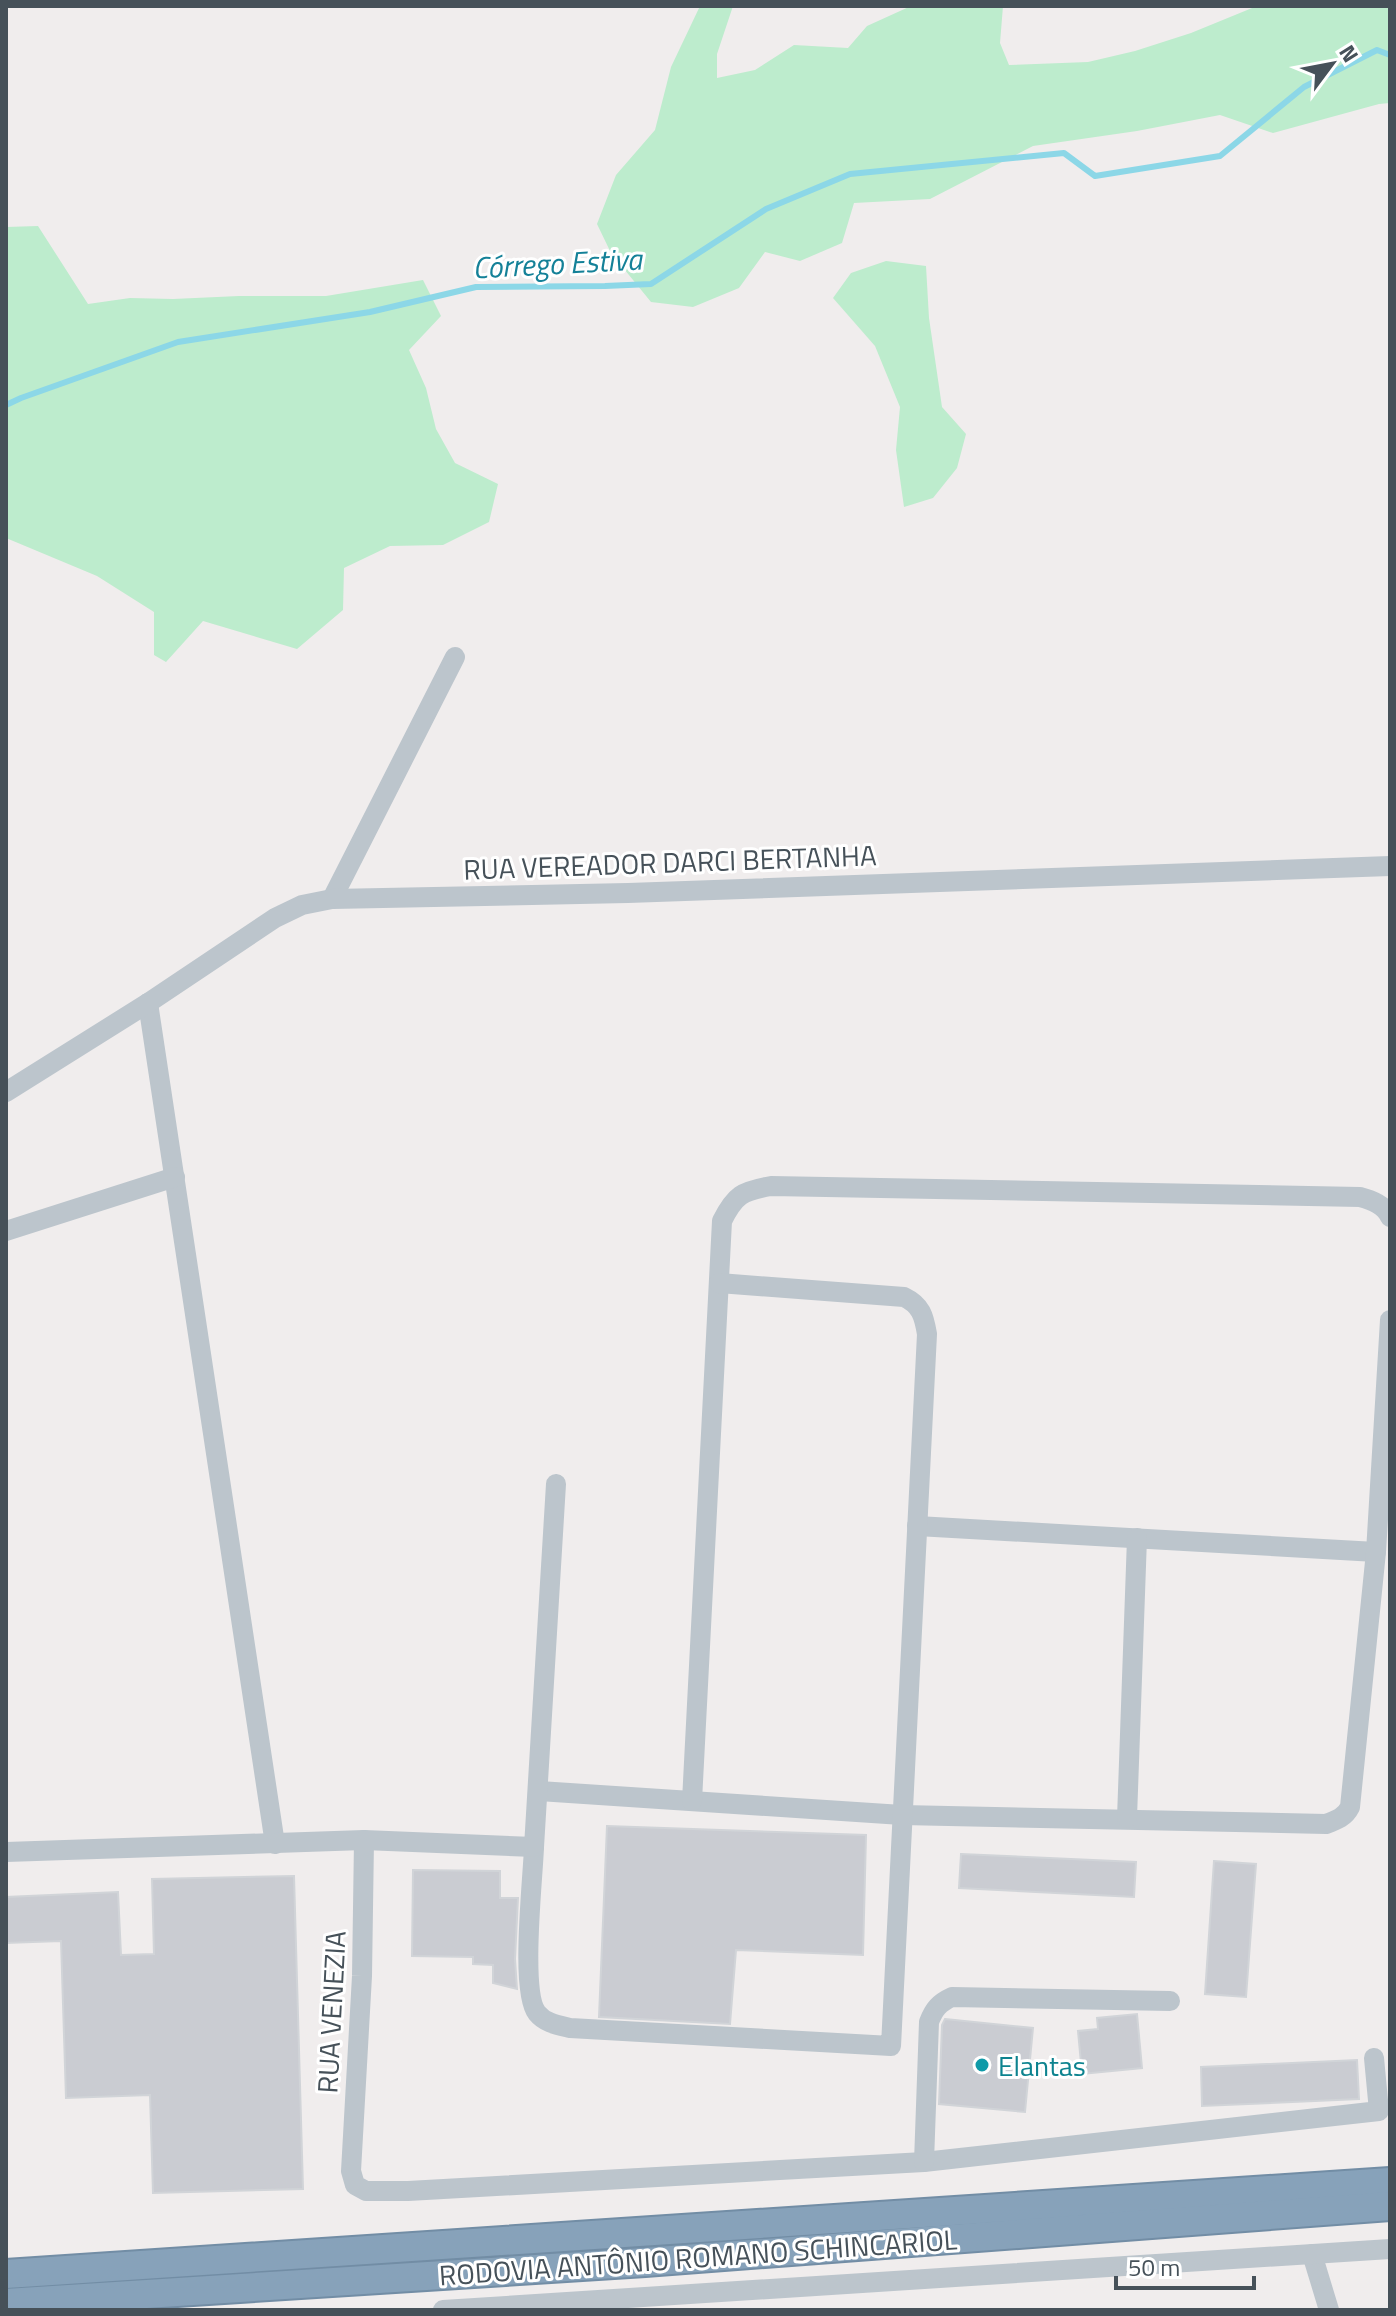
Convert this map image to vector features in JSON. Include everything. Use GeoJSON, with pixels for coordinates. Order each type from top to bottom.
{"type":"FeatureCollection","features":[{"type":"Feature","properties":{"kind":"highway","name":"RODOVIA ANTÔNIO ROMANO SCHINCARIOL"},"geometry":{"type":"LineString","coordinates":[[6,2274],[1390,2182]]}},
{"type":"Feature","properties":{"kind":"highway","name":"RODOVIA ANTÔNIO ROMANO SCHINCARIOL"},"geometry":{"type":"LineString","coordinates":[[6,2303],[645,2262],[1390,2206]]}},
{"type":"Feature","properties":{"kind":"street"},"geometry":{"type":"LineString","coordinates":[[332,899],[455,657]]}},
{"type":"Feature","properties":{"kind":"street","name":"RUA VEREADOR DARCI BERTANHA"},"geometry":{"type":"LineString","coordinates":[[6,1092],[275,918],[302,905],[332,899],[1388,870]]}},
{"type":"Feature","properties":{"kind":"street"},"geometry":{"type":"LineString","coordinates":[[148,1003],[275,1844]]}},
{"type":"Feature","properties":{"kind":"street"},"geometry":{"type":"LineString","coordinates":[[6,1231],[175,1177]]}},
{"type":"Feature","properties":{"kind":"street"},"geometry":{"type":"LineString","coordinates":[[692,1801],[722,1221],[732,1201],[751,1189],[771,1186],[1360,1197],[1374,1201],[1390,1217]]}},
{"type":"Feature","properties":{"kind":"street"},"geometry":{"type":"LineString","coordinates":[[556,1484],[528,1973],[530,2000],[537,2013],[550,2024],[570,2028],[891,2046],[927,1334],[924,1316],[913,1301],[904,1297],[719,1283]]}},
{"type":"Feature","properties":{"kind":"street"},"geometry":{"type":"LineString","coordinates":[[539,1791],[902,1815],[1326,1824],[1338,1820],[1350,1807],[1376,1552],[1390,1320]]}},
{"type":"Feature","properties":{"kind":"street"},"geometry":{"type":"LineString","coordinates":[[917,1526],[1376,1552]]}},
{"type":"Feature","properties":{"kind":"street"},"geometry":{"type":"LineString","coordinates":[[1127,1818],[1137,1538]]}},
{"type":"Feature","properties":{"kind":"street"},"geometry":{"type":"LineString","coordinates":[[6,1852],[364,1840],[534,1847]]}},
{"type":"Feature","properties":{"kind":"street","name":"RUA VENEZIA"},"geometry":{"type":"LineString","coordinates":[[364,1840],[362,1976],[351,2171],[355,2185],[366,2191],[408,2191],[924,2162]]}},
{"type":"Feature","properties":{"kind":"street"},"geometry":{"type":"LineString","coordinates":[[1170,2001],[952,1997],[942,2001],[929,2022],[924,2162],[1379,2111],[1374,2058]]}},
{"type":"Feature","properties":{"kind":"street"},"geometry":{"type":"LineString","coordinates":[[443,2310],[1390,2249]]}},
{"type":"Feature","properties":{"kind":"street"},"geometry":{"type":"LineString","coordinates":[[1312,2254],[1329,2310]]}},
{"type":"Feature","properties":{"kind":"green space"},"geometry":{"type":"Polygon","coordinates":[[[700,6],[733,6],[717,54],[717,78],[755,70],[794,45],[848,48],[867,26],[911,6],[1003,6],[1000,43],[1009,65],[1088,62],[1135,51],[1191,33],[1257,6],[1390,6],[1390,103],[1273,133],[1220,115],[1033,146],[930,199],[854,203],[842,243],[800,261],[765,252],[739,288],[693,307],[651,302],[611,253],[597,224],[616,175],[655,130],[671,67],[700,6]]]}},
{"type":"Feature","properties":{"kind":"green space"},"geometry":{"type":"Polygon","coordinates":[[[38,226],[88,304],[130,298],[326,296],[423,280],[441,316],[409,350],[426,388],[436,429],[455,463],[498,484],[489,522],[443,545],[390,546],[344,568],[343,610],[297,649],[203,621],[166,662],[154,655],[154,612],[97,576],[6,538],[6,227],[38,226]]]}},
{"type":"Feature","properties":{"kind":"green space"},"geometry":{"type":"Polygon","coordinates":[[[886,261],[926,266],[929,318],[942,407],[966,434],[957,468],[933,498],[904,507],[896,450],[900,407],[875,346],[833,298],[851,273],[886,261]]]}},
{"type":"Feature","properties":{"kind":"building"},"geometry":{"type":"Polygon","coordinates":[[[607,1826],[866,1835],[863,1955],[736,1950],[730,2024],[599,2017],[607,1826]]]}},
{"type":"Feature","properties":{"kind":"building"},"geometry":{"type":"Polygon","coordinates":[[[961,1854],[1136,1862],[1134,1897],[959,1888],[961,1854]]]}},
{"type":"Feature","properties":{"kind":"building"},"geometry":{"type":"Polygon","coordinates":[[[1214,1861],[1256,1864],[1246,1997],[1205,1994],[1214,1861]]]}},
{"type":"Feature","properties":{"kind":"building"},"geometry":{"type":"Polygon","coordinates":[[[413,1870],[500,1871],[500,1898],[518,1898],[517,1989],[493,1983],[493,1965],[473,1964],[473,1957],[412,1956],[413,1870]]]}},
{"type":"Feature","properties":{"kind":"building"},"geometry":{"type":"Polygon","coordinates":[[[294,1876],[303,2189],[153,2193],[150,2095],[66,2098],[61,1941],[6,1943],[6,1897],[118,1892],[121,1955],[154,1954],[152,1879],[294,1876]]]}},
{"type":"Feature","properties":{"kind":"building"},"geometry":{"type":"Polygon","coordinates":[[[1137,2014],[1142,2068],[1082,2074],[1078,2031],[1098,2029],[1097,2018],[1137,2014]]]}},
{"type":"Feature","properties":{"kind":"building","name":"Elantas"},"geometry":{"type":"Polygon","coordinates":[[[945,2019],[1033,2028],[1025,2112],[939,2104],[942,2025],[945,2019]]]}},
{"type":"Feature","properties":{"kind":"building"},"geometry":{"type":"Polygon","coordinates":[[[1357,2060],[1359,2099],[1202,2106],[1201,2067],[1357,2060]]]}},
{"type":"Feature","properties":{"kind":"waterway","name":"Córrego Estiva"},"geometry":{"type":"LineString","coordinates":[[6,405],[178,342],[370,312],[476,287],[651,284],[766,209],[850,174],[1064,153],[1095,176],[1220,156],[1304,87],[1377,50],[1390,55]]}},
{"type":"Feature","properties":{"kind":"place","name":"Elantas"},"geometry":{"type":"Point","coordinates":[982,2065]}}]}
